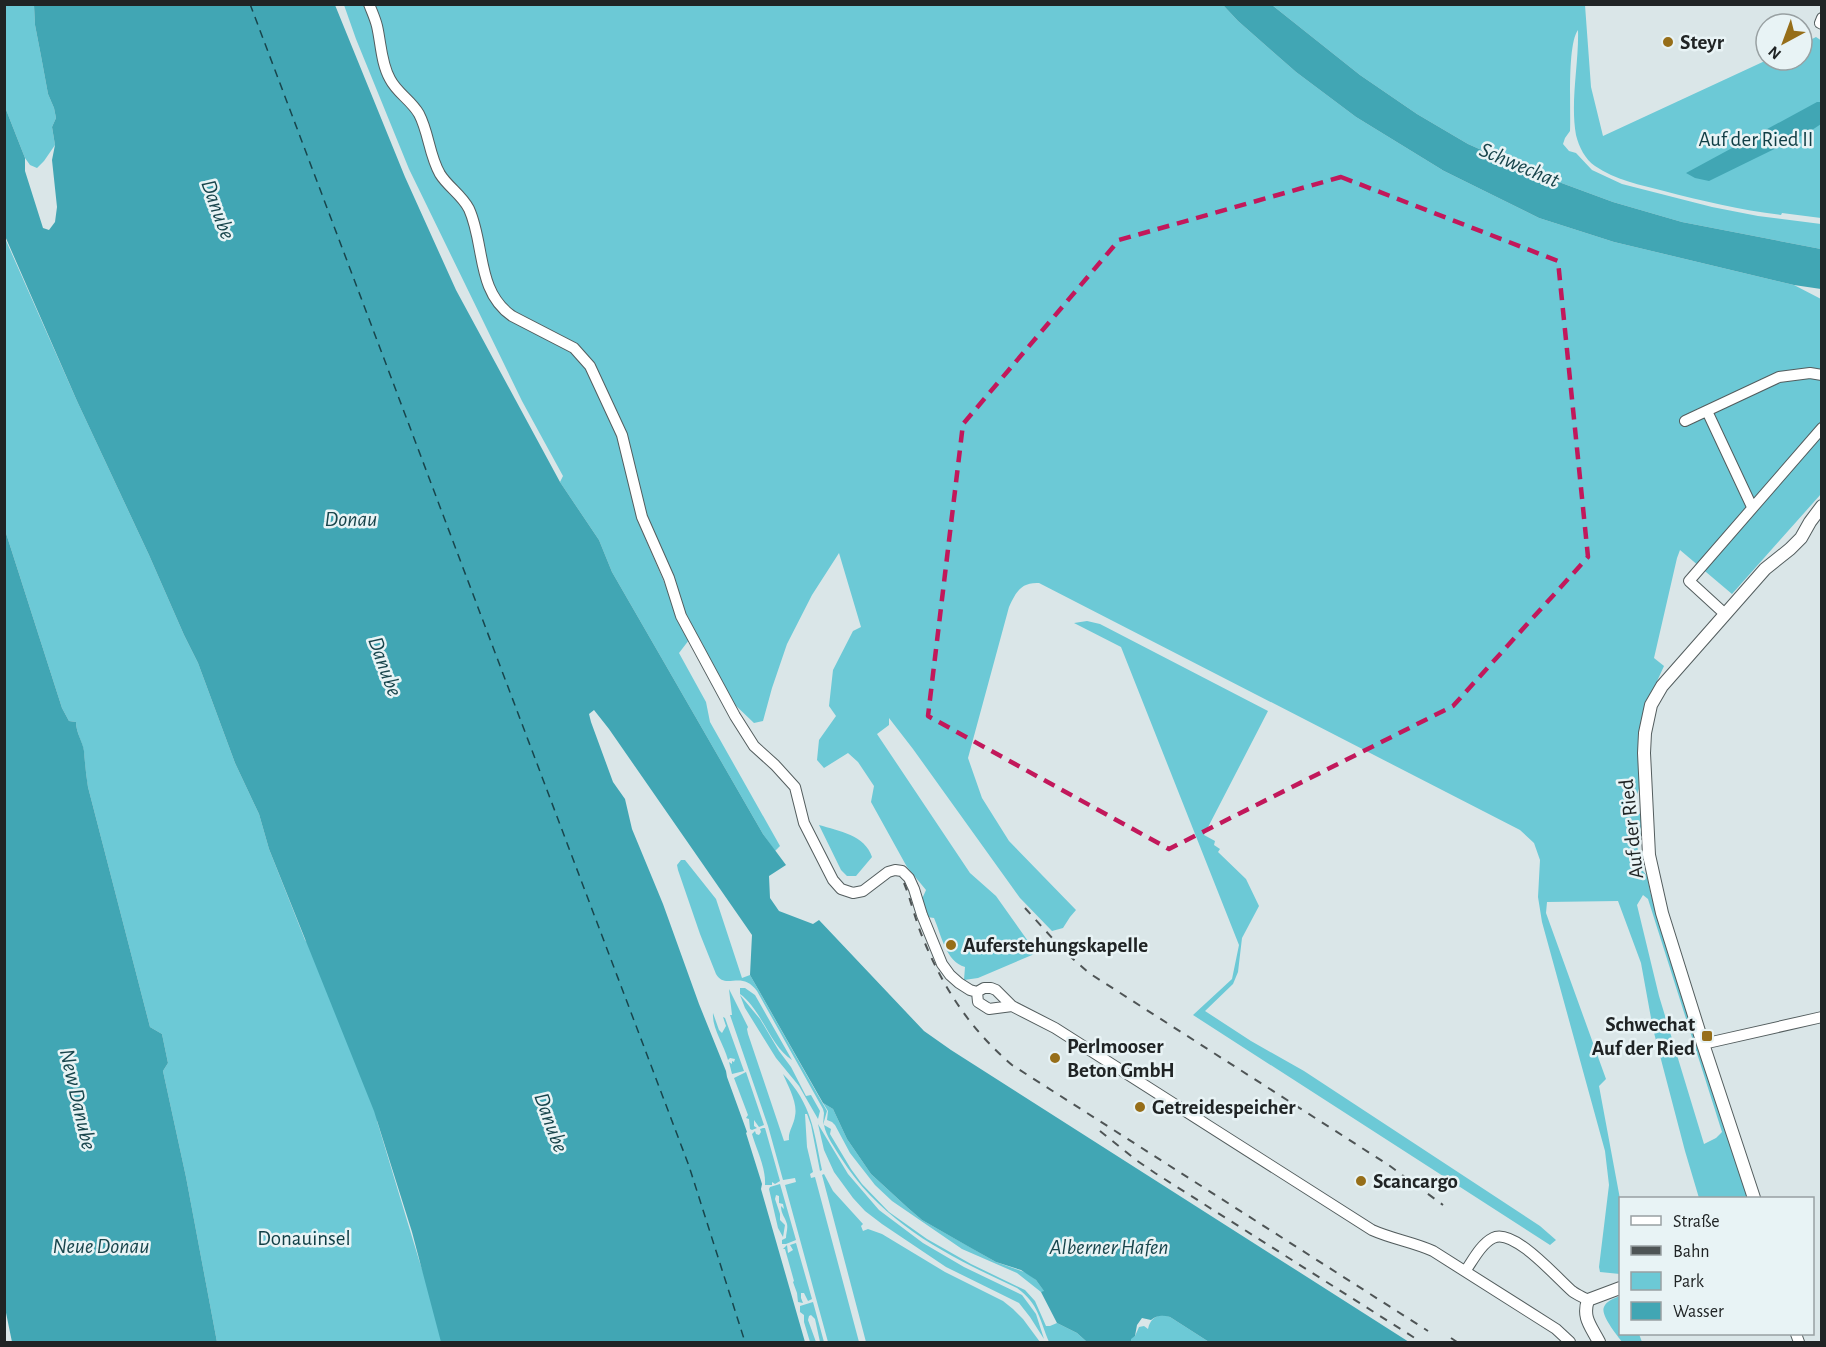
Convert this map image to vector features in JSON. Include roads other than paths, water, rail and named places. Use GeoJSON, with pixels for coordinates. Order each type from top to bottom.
{"type":"FeatureCollection","features":[{"type":"Feature","properties":{"kind":"main road","name":"Auf der Ried"},"geometry":{"type":"LineString","coordinates":[[1754,1197],[1662,913],[1648,855],[1644,733],[1651,705],[1662,686],[1765,569],[1801,538],[1821,506]]}},
{"type":"Feature","properties":{"kind":"main road"},"geometry":{"type":"LineString","coordinates":[[1599,1342],[1587,1319],[1585,1311],[1588,1300],[1619,1288]]}},
{"type":"Feature","properties":{"kind":"street"},"geometry":{"type":"LineString","coordinates":[[369,4],[377,25],[389,78],[397,90],[416,109],[437,168],[446,182],[463,198],[470,211],[482,266],[495,299],[505,312],[574,348],[586,359],[622,435],[642,517],[669,578],[681,616],[735,716],[754,746],[795,787],[804,823],[832,880],[842,889],[854,893],[863,891],[888,872],[902,871],[909,878],[942,964],[959,983],[969,990],[977,992],[984,988],[991,988],[1002,994],[1012,1006],[1055,1028],[1372,1230],[1391,1238],[1422,1245],[1466,1270],[1556,1329],[1570,1342]]}},
{"type":"Feature","properties":{"kind":"street"},"geometry":{"type":"LineString","coordinates":[[1821,18],[1821,24]]}},
{"type":"Feature","properties":{"kind":"street"},"geometry":{"type":"LineString","coordinates":[[1685,421],[1779,377],[1810,373],[1821,375]]}},
{"type":"Feature","properties":{"kind":"street"},"geometry":{"type":"LineString","coordinates":[[1707,411],[1752,507]]}},
{"type":"Feature","properties":{"kind":"street"},"geometry":{"type":"LineString","coordinates":[[1725,614],[1689,581],[1821,428]]}},
{"type":"Feature","properties":{"kind":"street"},"geometry":{"type":"LineString","coordinates":[[977,992],[978,1002],[989,1009],[1012,1006]]}},
{"type":"Feature","properties":{"kind":"street"},"geometry":{"type":"LineString","coordinates":[[1703,1044],[1821,1017]]}},
{"type":"Feature","properties":{"kind":"street"},"geometry":{"type":"LineString","coordinates":[[1466,1270],[1487,1241],[1495,1236],[1501,1236],[1520,1245],[1538,1258],[1574,1292],[1588,1300]]}},
{"type":"Feature","properties":{"kind":"water","name":"Donau"},"geometry":{"type":"Polygon","coordinates":[[[34,5],[335,5],[405,177],[456,290],[560,482],[599,540],[612,572],[763,834],[786,865],[769,876],[770,898],[779,911],[813,924],[819,920],[924,1031],[951,1050],[1409,1342],[1209,1342],[1170,1317],[1162,1316],[1151,1320],[1142,1318],[1131,1342],[1087,1342],[1077,1333],[1057,1323],[1041,1292],[1044,1291],[1036,1280],[1021,1270],[996,1262],[922,1220],[871,1174],[847,1139],[833,1109],[823,1103],[750,975],[752,935],[594,710],[589,714],[591,722],[613,782],[625,799],[632,829],[663,904],[747,1132],[805,1342],[441,1342],[412,1232],[374,1111],[269,849],[259,814],[235,763],[198,663],[77,401],[5,236],[5,107],[25,158],[25,171],[43,228],[49,230],[55,222],[57,207],[52,160],[55,145],[52,127],[56,118],[48,94],[35,25],[34,5]]]}},
{"type":"Feature","properties":{"kind":"water"},"geometry":{"type":"Polygon","coordinates":[[[1223,5],[1272,5],[1360,75],[1417,114],[1468,144],[1529,171],[1613,202],[1682,222],[1821,249],[1821,289],[1794,285],[1614,242],[1539,218],[1444,171],[1356,117],[1296,72],[1223,5]]]}},
{"type":"Feature","properties":{"kind":"water"},"geometry":{"type":"Polygon","coordinates":[[[1817,102],[1821,102],[1821,124],[1809,132],[1709,181],[1686,173],[1817,102]]]}},
{"type":"Feature","properties":{"kind":"water","name":"Neue Donau"},"geometry":{"type":"Polygon","coordinates":[[[5,530],[62,708],[69,721],[76,722],[84,751],[88,787],[150,1027],[162,1034],[168,1063],[163,1071],[186,1177],[217,1342],[12,1342],[4,1303],[5,530]]]}},
{"type":"Feature","properties":{"kind":"railway"},"geometry":{"type":"LineString","coordinates":[[904,883],[922,936],[949,990],[983,1037],[1012,1065],[1428,1331]]}},
{"type":"Feature","properties":{"kind":"railway"},"geometry":{"type":"LineString","coordinates":[[1025,908],[1063,950],[1089,973],[1390,1166],[1443,1205]]}},
{"type":"Feature","properties":{"kind":"railway"},"geometry":{"type":"LineString","coordinates":[[1100,1131],[1155,1173],[1421,1342]]}},
{"type":"Feature","properties":{"kind":"railway"},"geometry":{"type":"LineString","coordinates":[[1451,1338],[1457,1342]]}},
{"type":"Feature","properties":{"kind":"place","name":"Steyr"},"geometry":{"type":"Point","coordinates":[1668,42]}},
{"type":"Feature","properties":{"kind":"place","name":"Auferstehungskapelle"},"geometry":{"type":"Point","coordinates":[951,945]}},
{"type":"Feature","properties":{"kind":"place","name":"Schwechat Auf der Ried"},"geometry":{"type":"Point","coordinates":[1707,1036]}},
{"type":"Feature","properties":{"kind":"place","name":"Perlmooser Beton GmbH"},"geometry":{"type":"Point","coordinates":[1055,1058]}},
{"type":"Feature","properties":{"kind":"place","name":"Getreidespeicher"},"geometry":{"type":"Point","coordinates":[1140,1107]}},
{"type":"Feature","properties":{"kind":"place","name":"Scancargo"},"geometry":{"type":"Point","coordinates":[1361,1181]}},
{"type":"Feature","properties":{"kind":"park label","name":"Auf der Ried II"},"geometry":{"type":"Point","coordinates":[1756,139]}},
{"type":"Feature","properties":{"kind":"park label","name":"Donauinsel"},"geometry":{"type":"Point","coordinates":[304,1238]}},
{"type":"Feature","properties":{"kind":"water label","name":"Schwechat"},"geometry":{"type":"Point","coordinates":[1520,164]}},
{"type":"Feature","properties":{"kind":"water label","name":"Danube"},"geometry":{"type":"Point","coordinates":[219,209]}},
{"type":"Feature","properties":{"kind":"water label","name":"Danube"},"geometry":{"type":"Point","coordinates":[386,666]}},
{"type":"Feature","properties":{"kind":"water label","name":"New Danube"},"geometry":{"type":"Point","coordinates":[79,1099]}},
{"type":"Feature","properties":{"kind":"water label","name":"Danube"},"geometry":{"type":"Point","coordinates":[552,1122]}},
{"type":"Feature","properties":{"kind":"water label","name":"Alberner Hafen"},"geometry":{"type":"Point","coordinates":[1109,1246]}}]}
